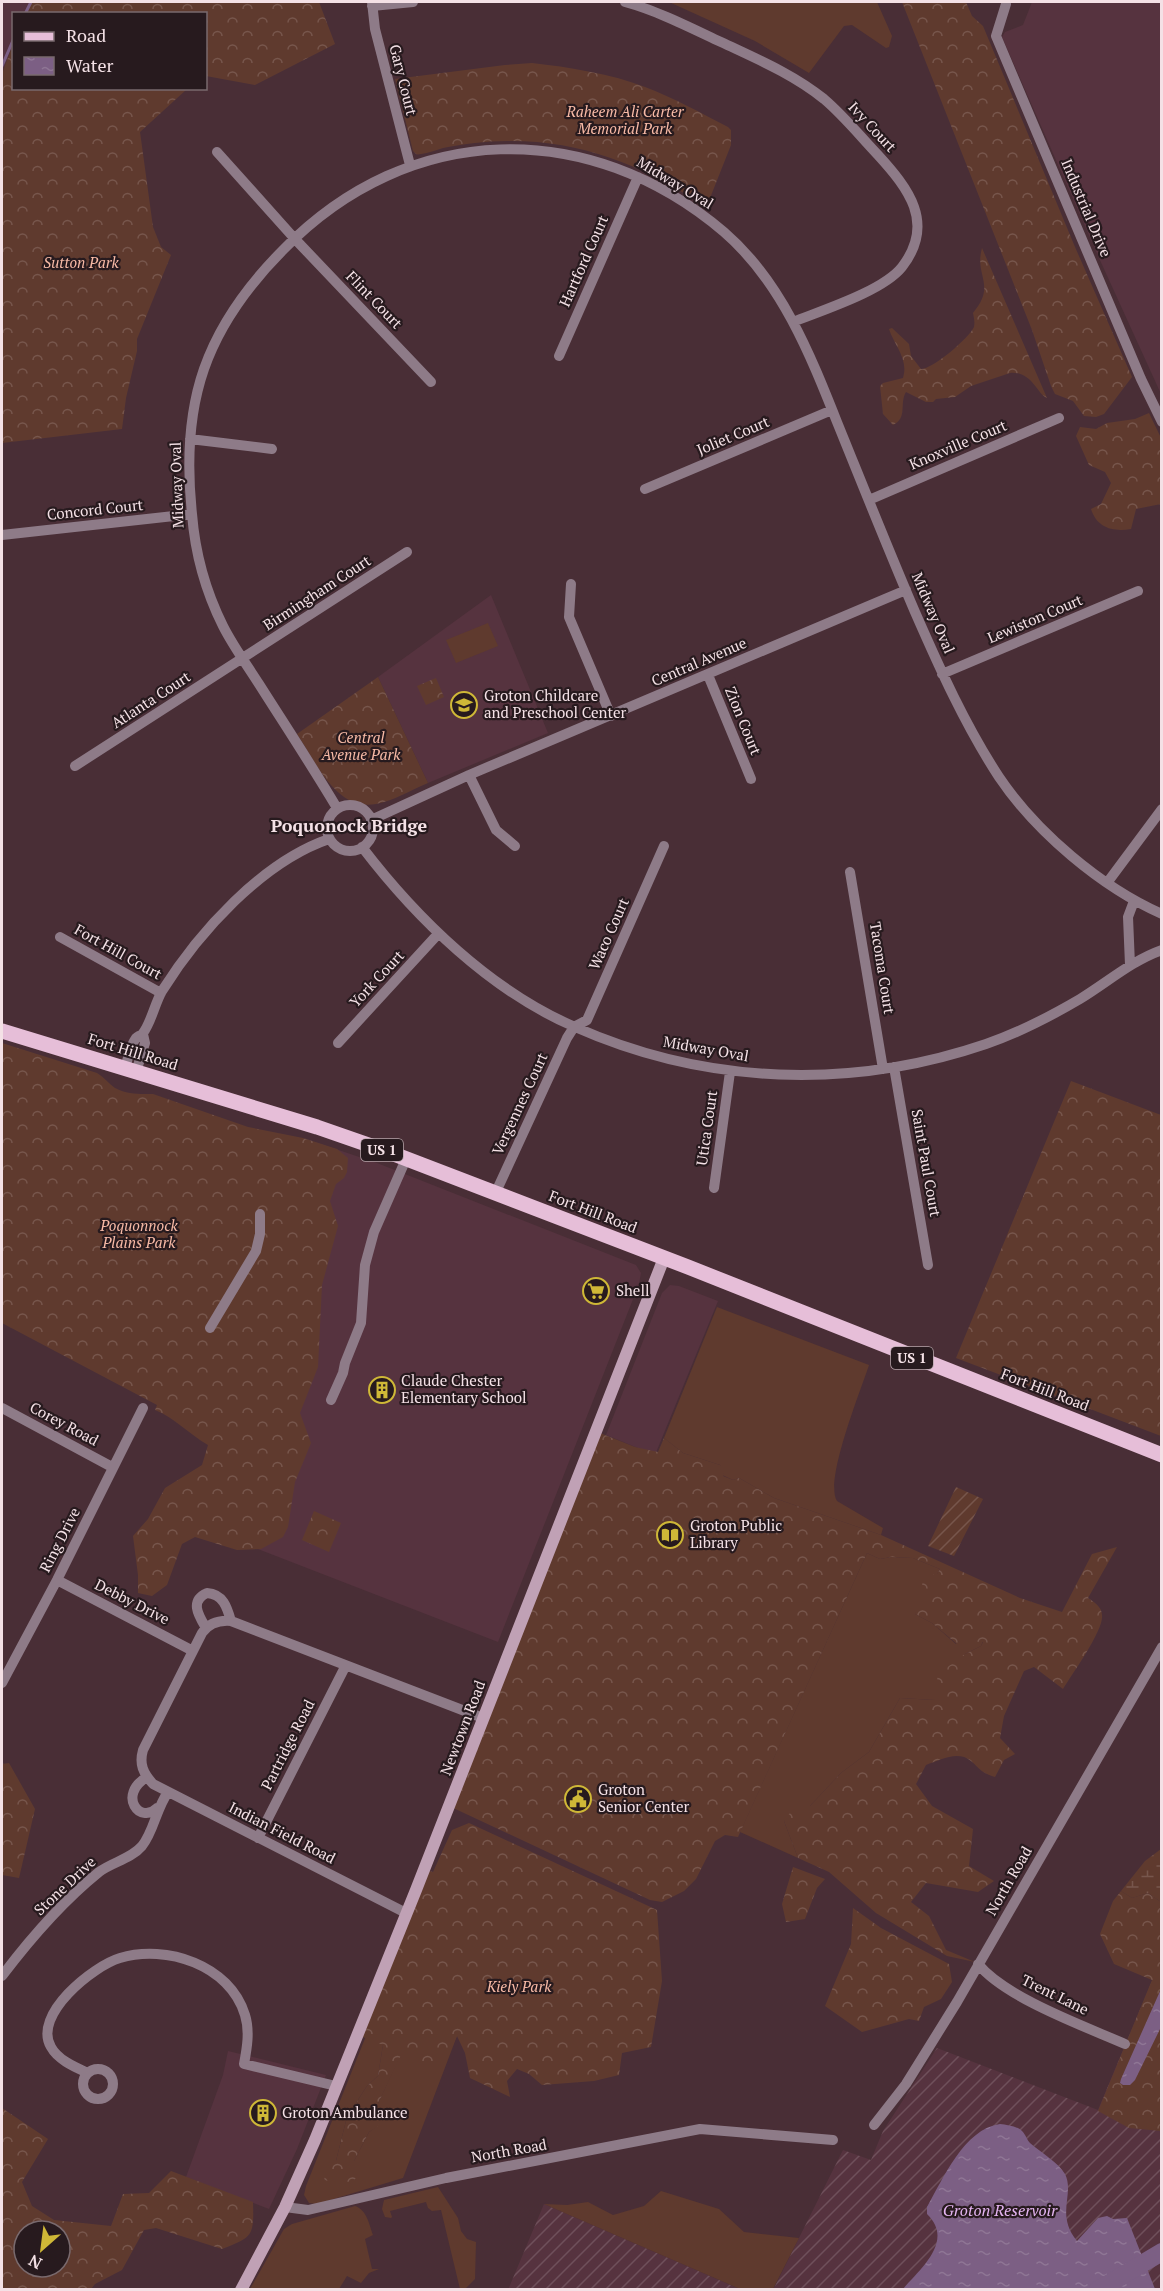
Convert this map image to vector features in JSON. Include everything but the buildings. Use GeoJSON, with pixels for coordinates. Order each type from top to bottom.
{"type":"FeatureCollection","features":[{"type":"Feature","properties":{"kind":"main road","name":"Fort Hill Road"},"geometry":{"type":"LineString","coordinates":[[2,1031],[317,1127],[406,1159],[1161,1455]]}},
{"type":"Feature","properties":{"kind":"main road","name":"Newtown Road"},"geometry":{"type":"LineString","coordinates":[[285,2207],[406,1913],[663,1258]]}},
{"type":"Feature","properties":{"kind":"main road"},"geometry":{"type":"LineString","coordinates":[[241,2289],[285,2207]]}},
{"type":"Feature","properties":{"kind":"street"},"geometry":{"type":"LineString","coordinates":[[372,4],[412,2]]}},
{"type":"Feature","properties":{"kind":"street","name":"Ivy Court"},"geometry":{"type":"LineString","coordinates":[[625,2],[682,23],[780,70],[807,86],[839,113],[908,192],[916,211],[916,235],[912,249],[902,267],[884,284],[793,322]]}},
{"type":"Feature","properties":{"kind":"street","name":"Gary Court"},"geometry":{"type":"LineString","coordinates":[[372,4],[375,28],[410,165]]}},
{"type":"Feature","properties":{"kind":"street","name":"Industrial Drive"},"geometry":{"type":"LineString","coordinates":[[1006,4],[996,36],[1141,380],[1161,422]]}},
{"type":"Feature","properties":{"kind":"street","name":"Midway Oval"},"geometry":{"type":"LineString","coordinates":[[337,808],[223,627],[207,585],[196,543],[192,514],[190,439],[203,371],[234,308],[259,274],[315,220],[361,188],[410,165],[466,153],[529,149],[584,157],[638,177],[692,209],[736,243],[764,276],[793,322],[942,674],[968,725],[1002,781],[1034,819],[1068,852],[1107,883],[1134,901],[1161,914]]}},
{"type":"Feature","properties":{"kind":"street","name":"Flint Court"},"geometry":{"type":"LineString","coordinates":[[217,152],[294,238],[432,382]]}},
{"type":"Feature","properties":{"kind":"street","name":"Hartford Court"},"geometry":{"type":"LineString","coordinates":[[559,356],[638,177]]}},
{"type":"Feature","properties":{"kind":"street","name":"Joliet Court"},"geometry":{"type":"LineString","coordinates":[[645,489],[832,410]]}},
{"type":"Feature","properties":{"kind":"street","name":"Knoxville Court"},"geometry":{"type":"LineString","coordinates":[[869,500],[1059,418]]}},
{"type":"Feature","properties":{"kind":"street"},"geometry":{"type":"LineString","coordinates":[[190,439],[272,449]]}},
{"type":"Feature","properties":{"kind":"street","name":"Concord Court"},"geometry":{"type":"LineString","coordinates":[[2,535],[192,514]]}},
{"type":"Feature","properties":{"kind":"street","name":"Birmingham Court"},"geometry":{"type":"LineString","coordinates":[[243,658],[407,552]]}},
{"type":"Feature","properties":{"kind":"street"},"geometry":{"type":"LineString","coordinates":[[571,584],[569,617],[611,716]]}},
{"type":"Feature","properties":{"kind":"street","name":"Central Avenue"},"geometry":{"type":"LineString","coordinates":[[371,820],[469,775],[906,590]]}},
{"type":"Feature","properties":{"kind":"street","name":"Lewiston Court"},"geometry":{"type":"LineString","coordinates":[[942,674],[1138,591]]}},
{"type":"Feature","properties":{"kind":"street","name":"Atlanta Court"},"geometry":{"type":"LineString","coordinates":[[75,766],[243,658]]}},
{"type":"Feature","properties":{"kind":"street","name":"Zion Court"},"geometry":{"type":"LineString","coordinates":[[708,675],[751,778]]}},
{"type":"Feature","properties":{"kind":"street"},"geometry":{"type":"LineString","coordinates":[[469,775],[496,830],[515,846]]}},
{"type":"Feature","properties":{"kind":"street"},"geometry":{"type":"LineString","coordinates":[[347,805],[357,806],[366,811],[371,820],[372,834],[362,847],[353,851],[344,850],[329,839],[327,824],[329,816],[337,808],[347,805]]}},
{"type":"Feature","properties":{"kind":"street"},"geometry":{"type":"LineString","coordinates":[[1107,883],[1161,809]]}},
{"type":"Feature","properties":{"kind":"street"},"geometry":{"type":"LineString","coordinates":[[130,1070],[135,1041],[143,1034],[161,993],[202,937],[231,906],[269,872],[312,845],[329,839]]}},
{"type":"Feature","properties":{"kind":"street","name":"Waco Court"},"geometry":{"type":"LineString","coordinates":[[574,1027],[587,1020],[664,846]]}},
{"type":"Feature","properties":{"kind":"street","name":"Midway Oval"},"geometry":{"type":"LineString","coordinates":[[362,847],[438,934],[480,969],[527,1001],[574,1027],[630,1048],[683,1063],[730,1072],[811,1076],[853,1074],[931,1061],[988,1043],[1080,998],[1130,965],[1161,950]]}},
{"type":"Feature","properties":{"kind":"street","name":"Tacoma Court"},"geometry":{"type":"LineString","coordinates":[[850,872],[888,1068]]}},
{"type":"Feature","properties":{"kind":"street"},"geometry":{"type":"LineString","coordinates":[[1130,965],[1128,917],[1134,901]]}},
{"type":"Feature","properties":{"kind":"street","name":"York Court"},"geometry":{"type":"LineString","coordinates":[[338,1043],[438,934]]}},
{"type":"Feature","properties":{"kind":"street","name":"Fort Hill Court"},"geometry":{"type":"LineString","coordinates":[[60,937],[161,993]]}},
{"type":"Feature","properties":{"kind":"street","name":"Vergennes Court"},"geometry":{"type":"LineString","coordinates":[[495,1194],[574,1027]]}},
{"type":"Feature","properties":{"kind":"street","name":"Saint Paul Court"},"geometry":{"type":"LineString","coordinates":[[888,1068],[928,1265]]}},
{"type":"Feature","properties":{"kind":"street","name":"Utica Court"},"geometry":{"type":"LineString","coordinates":[[714,1188],[730,1072]]}},
{"type":"Feature","properties":{"kind":"street"},"geometry":{"type":"LineString","coordinates":[[331,1400],[344,1373],[345,1363],[361,1323],[365,1265],[374,1232],[406,1159]]}},
{"type":"Feature","properties":{"kind":"street"},"geometry":{"type":"LineString","coordinates":[[210,1328],[256,1251],[260,1234],[260,1214]]}},
{"type":"Feature","properties":{"kind":"street","name":"Corey Road"},"geometry":{"type":"LineString","coordinates":[[2,1408],[112,1467]]}},
{"type":"Feature","properties":{"kind":"street","name":"Ring Drive"},"geometry":{"type":"LineString","coordinates":[[2,1683],[57,1580],[143,1408]]}},
{"type":"Feature","properties":{"kind":"street","name":"Debby Drive"},"geometry":{"type":"LineString","coordinates":[[57,1580],[193,1651]]}},
{"type":"Feature","properties":{"kind":"street"},"geometry":{"type":"LineString","coordinates":[[206,1628],[196,1608],[199,1598],[207,1593],[220,1597],[231,1621]]}},
{"type":"Feature","properties":{"kind":"street"},"geometry":{"type":"LineString","coordinates":[[158,1808],[146,1813],[135,1807],[132,1800],[131,1793],[135,1786],[147,1778],[141,1764],[143,1750],[206,1628],[219,1621],[231,1621],[483,1718]]}},
{"type":"Feature","properties":{"kind":"street","name":"North Road"},"geometry":{"type":"LineString","coordinates":[[874,2125],[926,2053],[1161,1647]]}},
{"type":"Feature","properties":{"kind":"street","name":"Partridge Road"},"geometry":{"type":"LineString","coordinates":[[258,1838],[345,1666]]}},
{"type":"Feature","properties":{"kind":"street","name":"Indian Field Road"},"geometry":{"type":"LineString","coordinates":[[147,1778],[168,1792],[406,1913]]}},
{"type":"Feature","properties":{"kind":"street","name":"Stone Drive"},"geometry":{"type":"LineString","coordinates":[[2,1976],[25,1946],[84,1885],[103,1869],[139,1849],[168,1792]]}},
{"type":"Feature","properties":{"kind":"street"},"geometry":{"type":"LineString","coordinates":[[88,2073],[63,2060],[51,2048],[48,2030],[52,2016],[78,1984],[98,1969],[118,1958],[154,1954],[195,1963],[208,1969],[225,1984],[245,2014],[248,2028],[244,2064],[336,2086]]}},
{"type":"Feature","properties":{"kind":"street","name":"Trent Lane"},"geometry":{"type":"LineString","coordinates":[[978,1964],[1006,1988],[1125,2044]]}},
{"type":"Feature","properties":{"kind":"street","name":"North Road"},"geometry":{"type":"LineString","coordinates":[[285,2207],[308,2210],[446,2178],[700,2129],[833,2140]]}},
{"type":"Feature","properties":{"kind":"shaded area"},"geometry":{"type":"Polygon","coordinates":[[[2,2],[30,2],[25,12],[12,12],[12,47],[2,74],[2,2]]]}},
{"type":"Feature","properties":{"kind":"shaded area"},"geometry":{"type":"Polygon","coordinates":[[[1032,2],[1161,2],[1161,394],[1002,37],[1005,32],[1023,25],[1032,2]]]}},
{"type":"Feature","properties":{"kind":"shaded area","name":"Groton Childcare and Preschool Center"},"geometry":{"type":"Polygon","coordinates":[[[491,595],[548,733],[428,783],[378,677],[491,595]]]}},
{"type":"Feature","properties":{"kind":"shaded area","name":"Claude Chester Elementary School"},"geometry":{"type":"Polygon","coordinates":[[[315,1142],[377,1163],[636,1265],[641,1273],[639,1284],[498,1642],[188,1522],[315,1142]]]}},
{"type":"Feature","properties":{"kind":"shaded area"},"geometry":{"type":"Polygon","coordinates":[[[670,1285],[679,1286],[718,1301],[655,1455],[606,1435],[662,1293],[670,1285]]]}},
{"type":"Feature","properties":{"kind":"shaded area"},"geometry":{"type":"Polygon","coordinates":[[[1160,1962],[1161,2289],[773,2290],[843,2150],[871,2160],[883,2131],[937,2048],[1098,2110],[1160,1962]]]}},
{"type":"Feature","properties":{"kind":"shaded area"},"geometry":{"type":"Polygon","coordinates":[[[228,2051],[326,2075],[297,2149],[269,2209],[186,2177],[223,2075],[228,2051]]]}},
{"type":"Feature","properties":{"kind":"shaded area"},"geometry":{"type":"Polygon","coordinates":[[[544,2204],[740,2289],[508,2290],[544,2204]]]}},
{"type":"Feature","properties":{"kind":"green space"},"geometry":{"type":"Polygon","coordinates":[[[30,2],[319,2],[335,44],[255,85],[207,76],[207,12],[25,12],[30,2]]]}},
{"type":"Feature","properties":{"kind":"green space"},"geometry":{"type":"Polygon","coordinates":[[[669,2],[877,2],[892,36],[889,47],[886,48],[852,25],[844,26],[809,73],[755,41],[669,2]]]}},
{"type":"Feature","properties":{"kind":"green space"},"geometry":{"type":"Polygon","coordinates":[[[902,2],[966,2],[972,16],[983,26],[1132,377],[1104,414],[1096,417],[1084,416],[1073,401],[1055,394],[1051,386],[1032,330],[902,2]]]}},
{"type":"Feature","properties":{"kind":"green space","name":"Sutton Park"},"geometry":{"type":"Polygon","coordinates":[[[12,47],[12,90],[186,90],[140,132],[153,227],[161,247],[171,255],[137,339],[137,351],[126,398],[122,429],[2,443],[2,74],[12,47]]]}},
{"type":"Feature","properties":{"kind":"green space","name":"Raheem Ali Carter Memorial Park"},"geometry":{"type":"Polygon","coordinates":[[[532,63],[590,72],[632,82],[728,127],[731,130],[731,145],[710,198],[705,203],[700,203],[632,166],[584,150],[559,145],[499,141],[459,145],[419,154],[413,151],[395,79],[532,63]]]}},
{"type":"Feature","properties":{"kind":"green space"},"geometry":{"type":"Polygon","coordinates":[[[982,248],[1047,398],[1024,375],[1010,373],[971,386],[955,397],[936,399],[933,402],[926,402],[906,392],[902,414],[898,422],[893,425],[883,414],[880,386],[883,383],[903,378],[904,365],[889,329],[892,328],[909,344],[911,356],[921,369],[942,359],[974,327],[973,313],[980,303],[984,287],[980,258],[982,248]]]}},
{"type":"Feature","properties":{"kind":"green space"},"geometry":{"type":"Polygon","coordinates":[[[1149,413],[1161,438],[1161,504],[1136,509],[1131,529],[1118,530],[1106,527],[1097,521],[1091,509],[1101,504],[1111,483],[1105,472],[1089,465],[1076,436],[1080,427],[1096,429],[1107,423],[1135,419],[1149,413]]]}},
{"type":"Feature","properties":{"kind":"green space"},"geometry":{"type":"Polygon","coordinates":[[[488,623],[498,646],[456,663],[446,640],[488,623]]]}},
{"type":"Feature","properties":{"kind":"green space","name":"Central Avenue Park"},"geometry":{"type":"Polygon","coordinates":[[[378,677],[428,783],[389,800],[376,804],[362,804],[349,800],[328,782],[297,734],[378,677]]]}},
{"type":"Feature","properties":{"kind":"green space"},"geometry":{"type":"Polygon","coordinates":[[[436,678],[444,697],[426,705],[417,686],[436,678]]]}},
{"type":"Feature","properties":{"kind":"green space","name":"Poquonnock Plains Park"},"geometry":{"type":"Polygon","coordinates":[[[2,1043],[97,1073],[115,1088],[125,1092],[153,1094],[248,1127],[303,1138],[337,1149],[348,1158],[347,1172],[344,1178],[336,1184],[330,1201],[338,1226],[322,1285],[318,1367],[300,1413],[311,1443],[295,1482],[288,1527],[283,1537],[261,1549],[237,1550],[195,1537],[182,1544],[167,1585],[152,1596],[138,1593],[133,1536],[148,1519],[165,1488],[202,1465],[208,1445],[169,1417],[155,1410],[157,1405],[2,1323],[2,1043]]]}},
{"type":"Feature","properties":{"kind":"green space"},"geometry":{"type":"Polygon","coordinates":[[[1071,1081],[1161,1115],[1161,1436],[956,1358],[1071,1081]]]}},
{"type":"Feature","properties":{"kind":"green space"},"geometry":{"type":"Polygon","coordinates":[[[717,1307],[869,1365],[839,1456],[834,1490],[837,1501],[883,1528],[881,1535],[774,1498],[739,1478],[733,1480],[722,1475],[724,1473],[720,1465],[683,1453],[664,1438],[717,1307]]]}},
{"type":"Feature","properties":{"kind":"green space"},"geometry":{"type":"Polygon","coordinates":[[[595,1431],[635,1447],[658,1452],[664,1438],[683,1453],[720,1465],[725,1470],[723,1476],[733,1480],[739,1478],[774,1498],[881,1535],[1020,1598],[1062,1612],[1092,1554],[1117,1547],[1088,1598],[1102,1612],[1098,1631],[1063,1689],[1034,1667],[1024,1671],[1004,1716],[1000,1738],[1015,1754],[1004,1760],[995,1777],[984,1773],[966,1758],[955,1756],[926,1765],[916,1784],[932,1806],[973,1829],[969,1866],[994,1881],[978,1892],[926,1883],[911,1902],[929,1916],[946,1950],[975,1962],[947,1956],[876,1913],[829,1872],[798,1858],[784,1821],[796,1805],[810,1806],[841,1773],[869,1752],[900,1698],[934,1700],[938,1674],[965,1654],[981,1646],[983,1642],[959,1641],[957,1644],[932,1623],[915,1614],[924,1577],[937,1574],[940,1569],[913,1558],[880,1559],[867,1553],[738,1837],[725,1835],[715,1841],[696,1879],[684,1891],[662,1902],[650,1900],[449,1806],[595,1431]]]}},
{"type":"Feature","properties":{"kind":"green space"},"geometry":{"type":"Polygon","coordinates":[[[956,1487],[983,1499],[954,1556],[928,1546],[956,1487]]]}},
{"type":"Feature","properties":{"kind":"green space"},"geometry":{"type":"Polygon","coordinates":[[[314,1511],[341,1523],[329,1552],[302,1540],[314,1511]]]}},
{"type":"Feature","properties":{"kind":"green space"},"geometry":{"type":"Polygon","coordinates":[[[867,1553],[880,1559],[913,1558],[940,1569],[915,1614],[932,1623],[956,1644],[959,1641],[983,1641],[981,1646],[965,1654],[934,1700],[900,1698],[869,1752],[841,1773],[810,1806],[784,1821],[798,1858],[740,1832],[867,1553]]]}},
{"type":"Feature","properties":{"kind":"green space"},"geometry":{"type":"Polygon","coordinates":[[[9,1763],[35,1809],[19,1878],[2,1875],[2,1764],[9,1763]]]}},
{"type":"Feature","properties":{"kind":"green space","name":"Kiely Park"},"geometry":{"type":"Polygon","coordinates":[[[469,1823],[657,1910],[662,1981],[651,2047],[622,2053],[619,2075],[594,2081],[542,2085],[529,2074],[517,2069],[507,2081],[510,2097],[470,2078],[465,2053],[457,2036],[442,2069],[402,2053],[375,2110],[382,2117],[377,2127],[369,2132],[354,2161],[361,2169],[354,2181],[338,2183],[324,2180],[329,2162],[336,2161],[347,2117],[367,2086],[378,2076],[383,2045],[360,2036],[423,1869],[433,1872],[452,1830],[469,1823]]]}},
{"type":"Feature","properties":{"kind":"green space"},"geometry":{"type":"Polygon","coordinates":[[[1161,1849],[1161,1902],[1148,1893],[1132,1898],[1121,1891],[1145,1861],[1161,1849]]]}},
{"type":"Feature","properties":{"kind":"green space"},"geometry":{"type":"Polygon","coordinates":[[[793,1867],[825,1879],[817,1888],[805,1919],[786,1922],[782,1904],[793,1867]]]}},
{"type":"Feature","properties":{"kind":"green space"},"geometry":{"type":"Polygon","coordinates":[[[1121,1891],[1132,1898],[1148,1893],[1161,1902],[1161,2131],[1129,2128],[1098,2111],[1152,1980],[1114,1964],[1100,1934],[1113,1901],[1121,1891]]]}},
{"type":"Feature","properties":{"kind":"green space"},"geometry":{"type":"Polygon","coordinates":[[[853,1908],[881,1928],[949,1964],[952,1982],[941,1999],[924,2007],[919,2021],[909,2019],[862,2032],[825,2006],[851,1944],[853,1908]]]}},
{"type":"Feature","properties":{"kind":"green space"},"geometry":{"type":"Polygon","coordinates":[[[382,1996],[383,2045],[378,2076],[367,2086],[347,2117],[336,2161],[354,2161],[369,2132],[377,2126],[375,2110],[410,2034],[457,2036],[403,2178],[317,2204],[309,2203],[304,2195],[306,2186],[382,1996]]]}},
{"type":"Feature","properties":{"kind":"green space"},"geometry":{"type":"Polygon","coordinates":[[[2,2108],[48,2139],[22,2182],[32,2206],[52,2219],[12,2219],[12,2279],[72,2279],[72,2222],[111,2226],[123,2194],[149,2193],[171,2171],[253,2202],[252,2229],[246,2238],[222,2249],[156,2228],[144,2230],[122,2270],[95,2284],[91,2289],[2,2289],[2,2108]]]}},
{"type":"Feature","properties":{"kind":"green space"},"geometry":{"type":"Polygon","coordinates":[[[438,2187],[458,2218],[461,2231],[467,2239],[476,2242],[475,2279],[465,2289],[460,2289],[441,2210],[432,2211],[426,2202],[390,2211],[391,2218],[385,2217],[382,2209],[384,2200],[438,2187]]]}},
{"type":"Feature","properties":{"kind":"green space"},"geometry":{"type":"Polygon","coordinates":[[[661,2191],[719,2209],[744,2232],[799,2238],[773,2289],[740,2289],[544,2204],[567,2205],[588,2202],[613,2215],[644,2206],[661,2191]]]}},
{"type":"Feature","properties":{"kind":"green space"},"geometry":{"type":"Polygon","coordinates":[[[355,2206],[365,2214],[369,2222],[373,2235],[365,2239],[372,2269],[379,2269],[369,2273],[361,2283],[347,2276],[339,2289],[250,2289],[284,2229],[292,2224],[355,2206]]]}},
{"type":"Feature","properties":{"kind":"water"},"geometry":{"type":"Polygon","coordinates":[[[1161,1989],[1161,2027],[1135,2080],[1130,2085],[1123,2085],[1120,2083],[1121,2079],[1161,1989]]]}},
{"type":"Feature","properties":{"kind":"water","name":"Groton Reservoir"},"geometry":{"type":"Polygon","coordinates":[[[1000,2124],[1020,2129],[1030,2143],[1065,2174],[1068,2189],[1067,2222],[1077,2241],[1098,2218],[1107,2216],[1113,2219],[1127,2218],[1155,2289],[903,2289],[925,2264],[936,2244],[935,2224],[927,2214],[927,2207],[948,2170],[965,2145],[976,2135],[1000,2124]]]}},
{"type":"Feature","properties":{"kind":"waterway"},"geometry":{"type":"LineString","coordinates":[[26,12],[31,2]]}},
{"type":"Feature","properties":{"kind":"waterway"},"geometry":{"type":"LineString","coordinates":[[2,66],[12,43]]}},
{"type":"Feature","properties":{"kind":"waterway"},"geometry":{"type":"LineString","coordinates":[[1098,2290],[1162,2252]]}},
{"type":"Feature","properties":{"kind":"place","name":"Groton Childcare and Preschool Center"},"geometry":{"type":"Point","coordinates":[464,705]}},
{"type":"Feature","properties":{"kind":"place","name":"Shell"},"geometry":{"type":"Point","coordinates":[596,1291]}},
{"type":"Feature","properties":{"kind":"place","name":"Claude Chester Elementary School"},"geometry":{"type":"Point","coordinates":[382,1390]}},
{"type":"Feature","properties":{"kind":"place","name":"Groton Public Library"},"geometry":{"type":"Point","coordinates":[670,1535]}},
{"type":"Feature","properties":{"kind":"place","name":"Groton Senior Center"},"geometry":{"type":"Point","coordinates":[578,1799]}},
{"type":"Feature","properties":{"kind":"place","name":"Groton Ambulance"},"geometry":{"type":"Point","coordinates":[263,2113]}},
{"type":"Feature","properties":{"kind":"district","name":"Poquonock Bridge"},"geometry":{"type":"Point","coordinates":[349,826]}}]}
